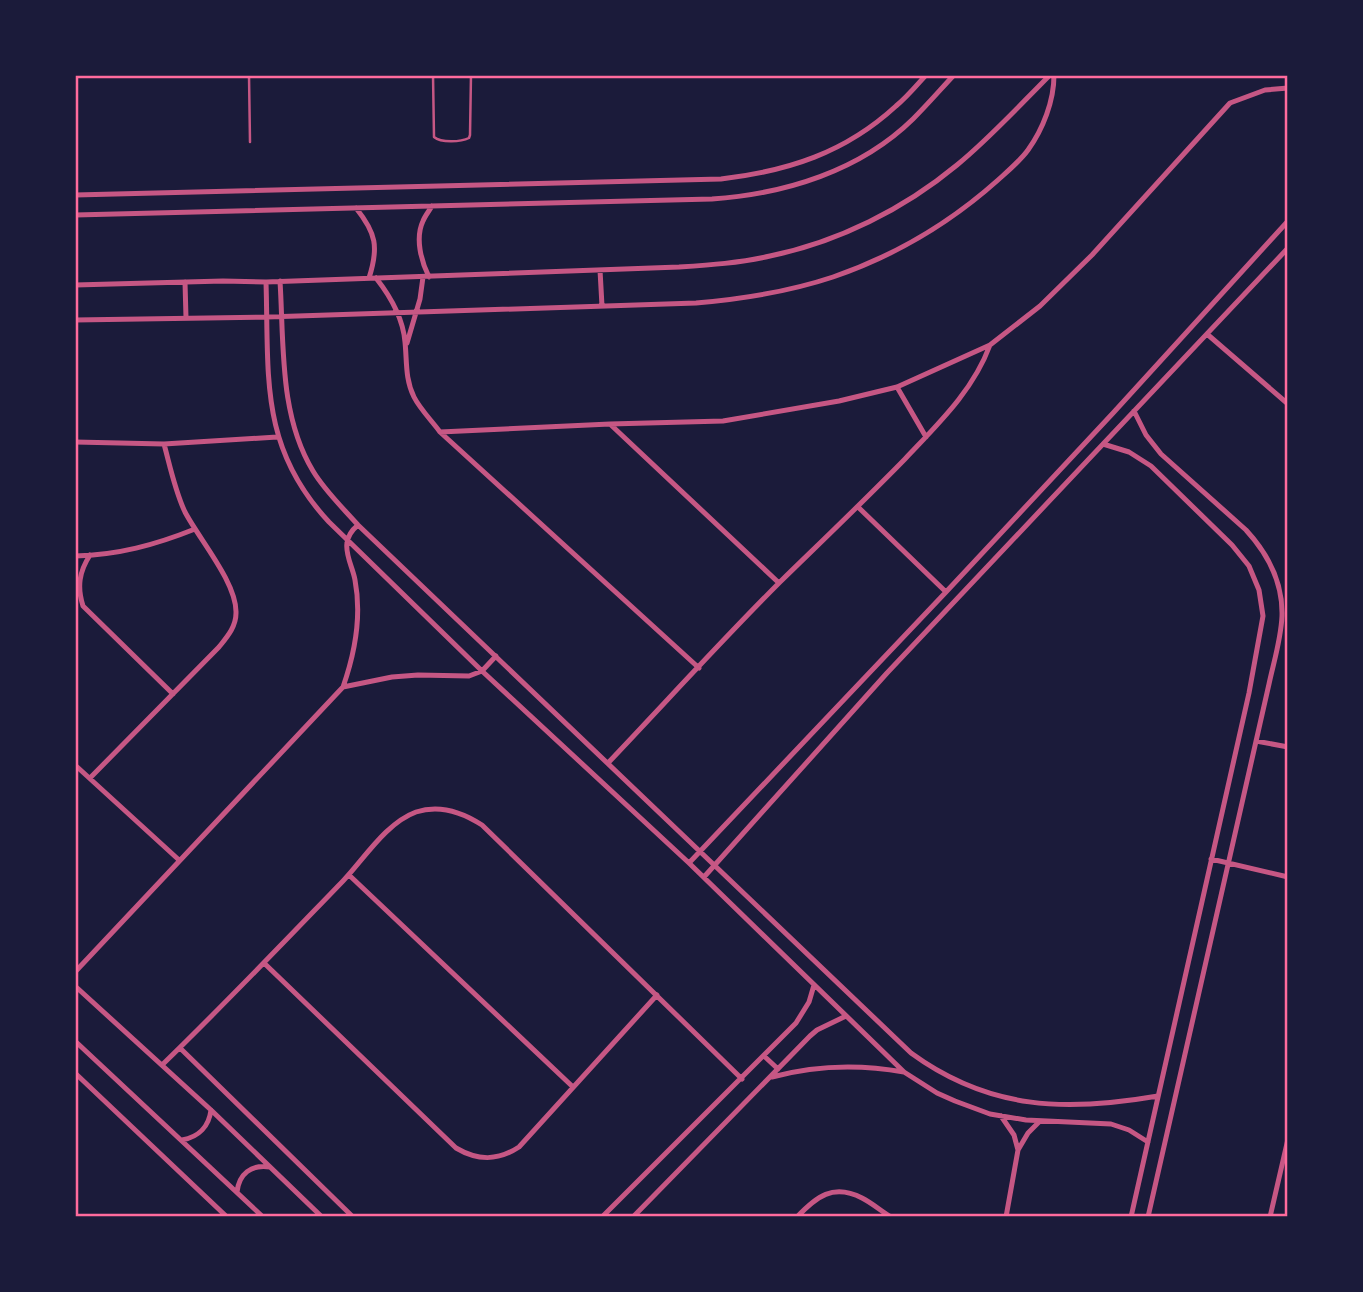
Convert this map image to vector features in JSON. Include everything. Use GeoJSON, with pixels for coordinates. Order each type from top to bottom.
{"type":"FeatureCollection","features":[{"type":"Feature","properties":{"kind":"street"},"geometry":{"type":"LineString","coordinates":[[75,195],[721,179],[748,176],[801,163],[846,143],[898,105],[926,75]]}},
{"type":"Feature","properties":{"kind":"street"},"geometry":{"type":"LineString","coordinates":[[75,215],[744,197],[804,182],[833,171],[870,151],[912,120],[954,75]]}},
{"type":"Feature","properties":{"kind":"street"},"geometry":{"type":"LineString","coordinates":[[75,285],[266,282],[600,270],[719,264],[771,256],[821,242],[874,219],[916,196],[958,164],[1052,75]]}},
{"type":"Feature","properties":{"kind":"street"},"geometry":{"type":"LineString","coordinates":[[75,320],[267,317],[696,303],[758,296],[796,288],[885,256],[928,233],[984,193],[1026,153],[1034,140],[1047,112],[1052,75]]}},
{"type":"Feature","properties":{"kind":"street"},"geometry":{"type":"LineString","coordinates":[[440,432],[723,421],[839,401],[897,387],[990,345],[1040,306],[1092,255],[1230,103],[1265,90],[1288,88]]}},
{"type":"Feature","properties":{"kind":"street"},"geometry":{"type":"LineString","coordinates":[[406,346],[426,277],[420,254],[420,230],[432,206]]}},
{"type":"Feature","properties":{"kind":"street"},"geometry":{"type":"LineString","coordinates":[[356,208],[368,223],[374,241],[372,278],[391,300],[403,328],[408,380],[414,398],[440,432],[699,668]]}},
{"type":"Feature","properties":{"kind":"street"},"geometry":{"type":"LineString","coordinates":[[689,863],[946,593],[1288,221]]}},
{"type":"Feature","properties":{"kind":"street"},"geometry":{"type":"LineString","coordinates":[[704,877],[887,673],[1288,247]]}},
{"type":"Feature","properties":{"kind":"street"},"geometry":{"type":"LineString","coordinates":[[600,270],[601,306]]}},
{"type":"Feature","properties":{"kind":"street"},"geometry":{"type":"LineString","coordinates":[[280,281],[288,400],[297,436],[322,484],[358,525],[911,1053],[955,1081],[1008,1099],[1037,1104],[1098,1104],[1158,1096]]}},
{"type":"Feature","properties":{"kind":"street"},"geometry":{"type":"LineString","coordinates":[[185,282],[187,318]]}},
{"type":"Feature","properties":{"kind":"street"},"geometry":{"type":"LineString","coordinates":[[266,282],[271,402],[277,437],[290,469],[307,497],[323,516],[482,671],[704,877],[904,1072],[920,1083],[973,1108],[1001,1116],[1040,1121],[1111,1124],[1129,1130],[1148,1142]]}},
{"type":"Feature","properties":{"kind":"street"},"geometry":{"type":"LineString","coordinates":[[1206,334],[1288,404]]}},
{"type":"Feature","properties":{"kind":"street"},"geometry":{"type":"LineString","coordinates":[[608,763],[779,583],[926,437],[963,395],[983,364],[990,345]]}},
{"type":"Feature","properties":{"kind":"street"},"geometry":{"type":"LineString","coordinates":[[897,387],[926,437]]}},
{"type":"Feature","properties":{"kind":"street"},"geometry":{"type":"LineString","coordinates":[[1134,411],[1153,445],[1258,544],[1269,560],[1276,578],[1282,615],[1229,863],[1148,1217]]}},
{"type":"Feature","properties":{"kind":"street"},"geometry":{"type":"LineString","coordinates":[[610,424],[779,583]]}},
{"type":"Feature","properties":{"kind":"street"},"geometry":{"type":"LineString","coordinates":[[75,442],[164,444],[277,437]]}},
{"type":"Feature","properties":{"kind":"street"},"geometry":{"type":"LineString","coordinates":[[90,778],[231,632],[236,614],[226,579],[183,508],[164,444]]}},
{"type":"Feature","properties":{"kind":"street"},"geometry":{"type":"LineString","coordinates":[[1103,444],[1140,458],[1242,555],[1255,578],[1262,603],[1256,655],[1131,1217]]}},
{"type":"Feature","properties":{"kind":"street"},"geometry":{"type":"LineString","coordinates":[[1159,474],[1170,463]]}},
{"type":"Feature","properties":{"kind":"street"},"geometry":{"type":"LineString","coordinates":[[858,507],[946,593]]}},
{"type":"Feature","properties":{"kind":"street"},"geometry":{"type":"LineString","coordinates":[[75,972],[343,687],[358,623],[355,580],[347,552],[348,539],[358,525]]}},
{"type":"Feature","properties":{"kind":"street"},"geometry":{"type":"LineString","coordinates":[[75,556],[130,550],[163,542],[195,529]]}},
{"type":"Feature","properties":{"kind":"street"},"geometry":{"type":"LineString","coordinates":[[90,555],[80,579],[83,606],[173,694]]}},
{"type":"Feature","properties":{"kind":"street"},"geometry":{"type":"LineString","coordinates":[[75,605],[83,606]]}},
{"type":"Feature","properties":{"kind":"street"},"geometry":{"type":"LineString","coordinates":[[343,687],[392,677],[462,677],[482,671],[496,656]]}},
{"type":"Feature","properties":{"kind":"street"},"geometry":{"type":"LineString","coordinates":[[1256,741],[1288,747]]}},
{"type":"Feature","properties":{"kind":"street"},"geometry":{"type":"LineString","coordinates":[[75,765],[179,860]]}},
{"type":"Feature","properties":{"kind":"street"},"geometry":{"type":"LineString","coordinates":[[162,1065],[349,875],[388,830],[401,819],[433,808],[467,815],[482,825],[742,1079]]}},
{"type":"Feature","properties":{"kind":"street"},"geometry":{"type":"LineString","coordinates":[[1211,859],[1288,877]]}},
{"type":"Feature","properties":{"kind":"street"},"geometry":{"type":"LineString","coordinates":[[349,875],[573,1087]]}},
{"type":"Feature","properties":{"kind":"street"},"geometry":{"type":"LineString","coordinates":[[264,963],[456,1147],[477,1157],[488,1158],[509,1153],[519,1147],[657,995]]}},
{"type":"Feature","properties":{"kind":"street"},"geometry":{"type":"LineString","coordinates":[[603,1217],[796,1023],[809,1002],[814,985]]}},
{"type":"Feature","properties":{"kind":"street"},"geometry":{"type":"LineString","coordinates":[[75,986],[323,1217]]}},
{"type":"Feature","properties":{"kind":"street"},"geometry":{"type":"LineString","coordinates":[[633,1217],[817,1030],[846,1016]]}},
{"type":"Feature","properties":{"kind":"street"},"geometry":{"type":"LineString","coordinates":[[75,1041],[263,1217]]}},
{"type":"Feature","properties":{"kind":"street"},"geometry":{"type":"LineString","coordinates":[[180,1048],[353,1217]]}},
{"type":"Feature","properties":{"kind":"street"},"geometry":{"type":"LineString","coordinates":[[764,1056],[778,1069]]}},
{"type":"Feature","properties":{"kind":"street"},"geometry":{"type":"LineString","coordinates":[[769,1078],[836,1066],[904,1072]]}},
{"type":"Feature","properties":{"kind":"street"},"geometry":{"type":"LineString","coordinates":[[75,1073],[227,1217]]}},
{"type":"Feature","properties":{"kind":"street"},"geometry":{"type":"LineString","coordinates":[[182,1140],[195,1136],[205,1128],[211,1110]]}},
{"type":"Feature","properties":{"kind":"street"},"geometry":{"type":"LineString","coordinates":[[1001,1116],[1010,1128],[1018,1150]]}},
{"type":"Feature","properties":{"kind":"street"},"geometry":{"type":"LineString","coordinates":[[1006,1217],[1018,1150],[1028,1133],[1040,1121]]}},
{"type":"Feature","properties":{"kind":"street"},"geometry":{"type":"LineString","coordinates":[[1270,1217],[1288,1139]]}},
{"type":"Feature","properties":{"kind":"street"},"geometry":{"type":"LineString","coordinates":[[237,1192],[241,1177],[247,1171],[254,1167],[270,1167]]}},
{"type":"Feature","properties":{"kind":"street"},"geometry":{"type":"LineString","coordinates":[[1138,1184],[1154,1188]]}},
{"type":"Feature","properties":{"kind":"street"},"geometry":{"type":"LineString","coordinates":[[797,1217],[819,1196],[836,1192],[865,1199],[891,1217]]}},
{"type":"Feature","properties":{"kind":"lane"},"geometry":{"type":"LineString","coordinates":[[249,75],[250,142]]}},
{"type":"Feature","properties":{"kind":"lane"},"geometry":{"type":"LineString","coordinates":[[433,75],[434,137],[438,141],[463,141],[470,135],[471,75]]}}]}
